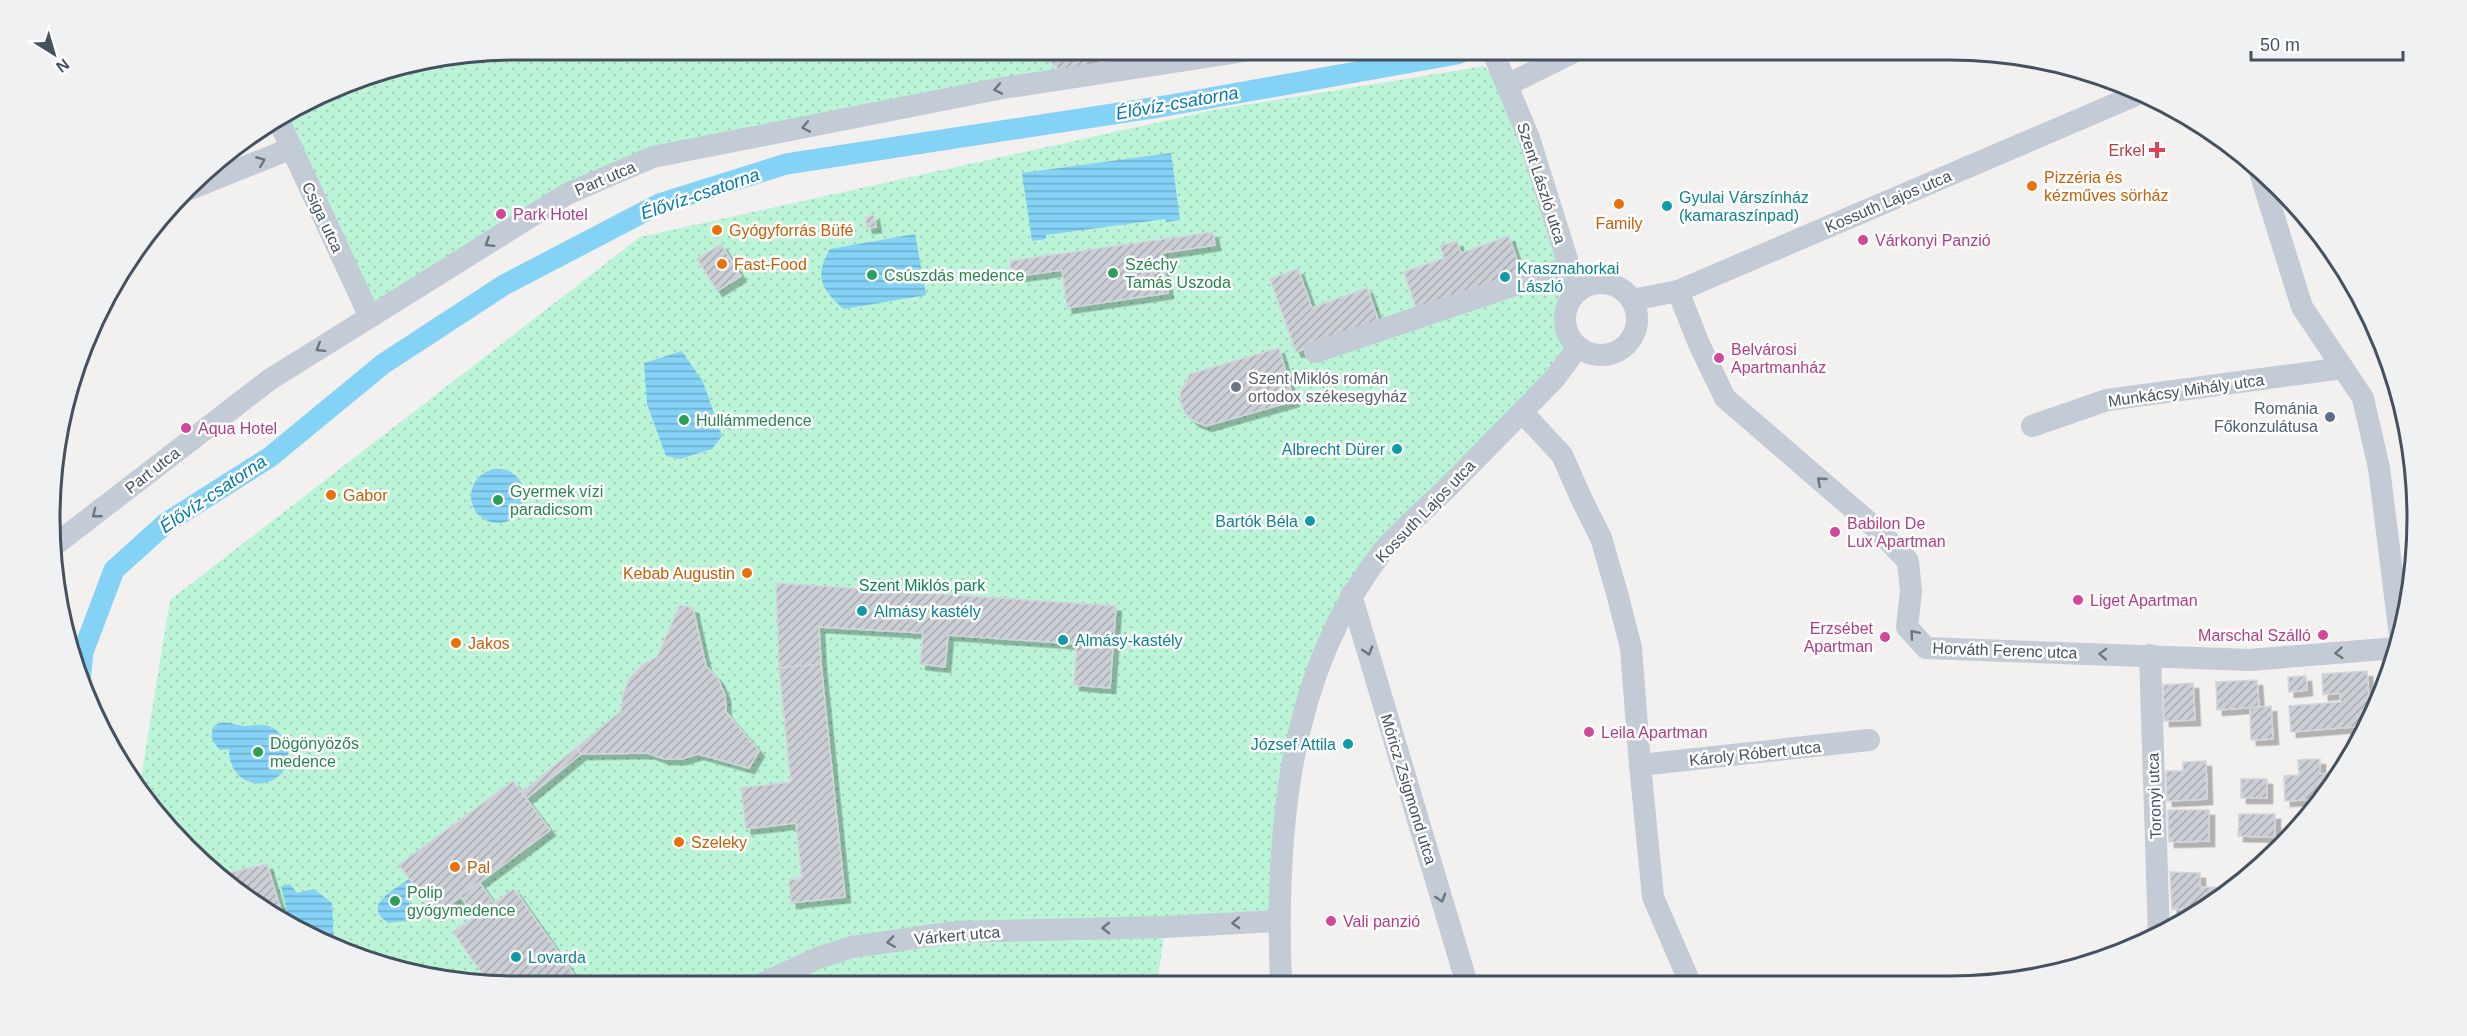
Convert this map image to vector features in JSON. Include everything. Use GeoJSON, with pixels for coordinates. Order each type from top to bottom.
{"type":"FeatureCollection","features":[{"type":"Feature","properties":{"kind":"street","name":"Part utca"},"geometry":{"type":"LineString","coordinates":[[61,540],[269,380],[567,194],[653,158],[1069,74],[1176,60]]}},
{"type":"Feature","properties":{"kind":"street","name":"Szent László utca"},"geometry":{"type":"LineString","coordinates":[[1496,60],[1529,138],[1577,291]]}},
{"type":"Feature","properties":{"kind":"street"},"geometry":{"type":"LineString","coordinates":[[1505,81],[1554,60]]}},
{"type":"Feature","properties":{"kind":"street","name":"Kossuth Lajos utca"},"geometry":{"type":"LineString","coordinates":[[1632,300],[1678,291],[2130,98]]}},
{"type":"Feature","properties":{"kind":"street","name":"Csiga utca"},"geometry":{"type":"LineString","coordinates":[[281,126],[370,317]]}},
{"type":"Feature","properties":{"kind":"street"},"geometry":{"type":"LineString","coordinates":[[207,182],[292,148]]}},
{"type":"Feature","properties":{"kind":"street"},"geometry":{"type":"LineString","coordinates":[[2264,186],[2302,307],[2363,398],[2401,587]]}},
{"type":"Feature","properties":{"kind":"street"},"geometry":{"type":"LineString","coordinates":[[1315,352],[1569,267]]}},
{"type":"Feature","properties":{"kind":"street"},"geometry":{"type":"LineString","coordinates":[[1600,282],[1613,284],[1632,300],[1636,312],[1636,324],[1632,336],[1624,346],[1601,355],[1589,353],[1578,347],[1569,337],[1565,326],[1565,313],[1569,301],[1577,291],[1600,282]]}},
{"type":"Feature","properties":{"kind":"street","name":"Horváth Ferenc utca"},"geometry":{"type":"LineString","coordinates":[[1678,291],[1699,344],[1725,398],[1879,531],[1908,561],[1911,591],[1907,627],[1926,648],[2250,660],[2388,649]]}},
{"type":"Feature","properties":{"kind":"street","name":"Kossuth Lajos utca"},"geometry":{"type":"LineString","coordinates":[[1281,976],[1278,921],[1288,794],[1300,723],[1317,667],[1351,595],[1384,550],[1555,378],[1578,347]]}},
{"type":"Feature","properties":{"kind":"street","name":"Munkácsy Mihály utca"},"geometry":{"type":"LineString","coordinates":[[2032,426],[2107,400],[2343,368]]}},
{"type":"Feature","properties":{"kind":"street"},"geometry":{"type":"LineString","coordinates":[[1522,412],[1562,455],[1601,538],[1632,648],[1640,765],[1653,897],[1687,976]]}},
{"type":"Feature","properties":{"kind":"street","name":"Móricz Zsigmond utca"},"geometry":{"type":"LineString","coordinates":[[1351,595],[1465,976]]}},
{"type":"Feature","properties":{"kind":"street","name":"Toronyi utca"},"geometry":{"type":"LineString","coordinates":[[2150,655],[2159,925]]}},
{"type":"Feature","properties":{"kind":"street","name":"Károly Róbert utca"},"geometry":{"type":"LineString","coordinates":[[1640,765],[1869,740]]}},
{"type":"Feature","properties":{"kind":"street","name":"Várkert utca"},"geometry":{"type":"LineString","coordinates":[[779,976],[818,958],[852,947],[956,932],[1165,927],[1278,921]]}},
{"type":"Feature","properties":{"kind":"green space"},"geometry":{"type":"Polygon","coordinates":[[[1054,60],[1055,80],[653,157],[370,317],[287,122],[315,107],[371,84],[429,69],[488,61],[1054,60]]]}},
{"type":"Feature","properties":{"kind":"green space","name":"Szent Miklós park"},"geometry":{"type":"Polygon","coordinates":[[[1485,66],[1529,138],[1577,291],[1569,301],[1565,325],[1578,347],[1384,550],[1317,667],[1278,921],[1165,927],[1158,976],[518,976],[458,972],[371,952],[315,929],[289,915],[239,881],[194,842],[141,778],[170,600],[640,237],[1214,110],[1485,66]]]}},
{"type":"Feature","properties":{"kind":"water"},"geometry":{"type":"Polygon","coordinates":[[[1171,153],[1180,220],[1166,222],[1165,219],[1046,235],[1046,239],[1032,241],[1022,173],[1171,153]]]}},
{"type":"Feature","properties":{"kind":"water","name":"Csúszdás medence"},"geometry":{"type":"Polygon","coordinates":[[[915,234],[926,295],[844,309],[825,289],[821,275],[822,267],[830,249],[915,234]]]}},
{"type":"Feature","properties":{"kind":"water","name":"Hullámmedence"},"geometry":{"type":"Polygon","coordinates":[[[682,351],[703,382],[722,436],[712,449],[680,459],[666,456],[647,404],[644,363],[682,351]]]}},
{"type":"Feature","properties":{"kind":"water","name":"Gyermek vízi paradicsom"},"geometry":{"type":"Polygon","coordinates":[[[493,469],[503,469],[513,473],[521,481],[525,496],[521,511],[513,519],[503,523],[493,523],[483,519],[475,511],[471,501],[471,491],[475,481],[483,473],[493,469]]]}},
{"type":"Feature","properties":{"kind":"water","name":"Dögönyözős medence"},"geometry":{"type":"Polygon","coordinates":[[[223,722],[243,726],[266,725],[278,732],[288,750],[287,764],[281,774],[272,781],[260,783],[249,782],[239,776],[232,765],[229,749],[220,750],[212,738],[215,725],[223,722]]]}},
{"type":"Feature","properties":{"kind":"water","name":"Polip gyógymedence"},"geometry":{"type":"Polygon","coordinates":[[[409,879],[417,889],[406,897],[410,906],[408,915],[404,921],[389,923],[381,916],[378,910],[379,904],[389,893],[409,879]]]}},
{"type":"Feature","properties":{"kind":"water"},"geometry":{"type":"Polygon","coordinates":[[[290,884],[297,893],[314,889],[332,903],[334,937],[288,914],[281,886],[290,884]]]}},
{"type":"Feature","properties":{"kind":"building"},"geometry":{"type":"Polygon","coordinates":[[[1049,60],[1088,60],[1079,68],[1059,70],[1049,60]]]}},
{"type":"Feature","properties":{"kind":"building"},"geometry":{"type":"Polygon","coordinates":[[[874,215],[876,227],[867,228],[865,217],[874,215]]]}},
{"type":"Feature","properties":{"kind":"building","name":"Széchy Tamás Uszoda"},"geometry":{"type":"Polygon","coordinates":[[[1213,232],[1215,245],[1162,253],[1168,293],[1067,308],[1062,270],[1012,277],[1010,261],[1213,232]]]}},
{"type":"Feature","properties":{"kind":"building"},"geometry":{"type":"Polygon","coordinates":[[[1509,236],[1521,272],[1416,308],[1404,272],[1444,258],[1440,246],[1457,241],[1461,253],[1509,236]]]}},
{"type":"Feature","properties":{"kind":"building"},"geometry":{"type":"Polygon","coordinates":[[[721,244],[741,276],[717,291],[697,259],[721,244]]]}},
{"type":"Feature","properties":{"kind":"building"},"geometry":{"type":"Polygon","coordinates":[[[1298,269],[1312,308],[1367,288],[1379,322],[1296,352],[1270,279],[1298,269]]]}},
{"type":"Feature","properties":{"kind":"building","name":"Szent Miklós román ortodox székesegyház"},"geometry":{"type":"Polygon","coordinates":[[[1279,348],[1294,401],[1206,426],[1194,421],[1185,413],[1180,401],[1181,391],[1190,374],[1279,348]]]}},
{"type":"Feature","properties":{"kind":"building","name":"Almásy-kastély"},"geometry":{"type":"Polygon","coordinates":[[[776,583],[1116,606],[1110,688],[1074,685],[1077,644],[948,635],[945,667],[920,664],[923,633],[819,627],[821,664],[779,668],[776,583]]]}},
{"type":"Feature","properties":{"kind":"building"},"geometry":{"type":"Polygon","coordinates":[[[680,605],[693,608],[706,666],[718,679],[725,695],[726,712],[759,751],[749,768],[698,754],[682,759],[664,759],[648,753],[581,754],[576,748],[621,711],[623,694],[630,678],[642,665],[657,657],[680,605]]]}},
{"type":"Feature","properties":{"kind":"building"},"geometry":{"type":"Polygon","coordinates":[[[821,664],[845,897],[791,903],[789,880],[802,878],[796,823],[746,829],[741,788],[791,782],[779,668],[821,664]]]}},
{"type":"Feature","properties":{"kind":"building"},"geometry":{"type":"Polygon","coordinates":[[[2367,671],[2369,700],[2360,721],[2357,727],[2291,732],[2289,706],[2341,702],[2340,693],[2323,695],[2322,674],[2367,671]]]}},
{"type":"Feature","properties":{"kind":"building"},"geometry":{"type":"Polygon","coordinates":[[[2306,676],[2307,690],[2289,692],[2288,677],[2306,676]]]}},
{"type":"Feature","properties":{"kind":"building"},"geometry":{"type":"Polygon","coordinates":[[[2257,680],[2259,707],[2217,710],[2216,682],[2257,680]]]}},
{"type":"Feature","properties":{"kind":"building"},"geometry":{"type":"Polygon","coordinates":[[[2193,683],[2195,720],[2164,721],[2163,685],[2193,683]]]}},
{"type":"Feature","properties":{"kind":"building"},"geometry":{"type":"Polygon","coordinates":[[[2271,706],[2273,739],[2251,740],[2250,708],[2271,706]]]}},
{"type":"Feature","properties":{"kind":"building"},"geometry":{"type":"Polygon","coordinates":[[[576,748],[581,754],[527,798],[522,792],[576,748]]]}},
{"type":"Feature","properties":{"kind":"building"},"geometry":{"type":"Polygon","coordinates":[[[2320,759],[2320,774],[2329,773],[2310,800],[2285,801],[2284,776],[2299,775],[2298,760],[2320,759]]]}},
{"type":"Feature","properties":{"kind":"building"},"geometry":{"type":"Polygon","coordinates":[[[2206,761],[2207,799],[2167,801],[2166,771],[2183,771],[2183,762],[2206,761]]]}},
{"type":"Feature","properties":{"kind":"building"},"geometry":{"type":"Polygon","coordinates":[[[2241,779],[2267,779],[2267,798],[2241,798],[2241,779]]]}},
{"type":"Feature","properties":{"kind":"building"},"geometry":{"type":"Polygon","coordinates":[[[513,781],[550,830],[436,915],[399,865],[513,781]]]}},
{"type":"Feature","properties":{"kind":"building"},"geometry":{"type":"Polygon","coordinates":[[[2168,810],[2209,810],[2209,841],[2169,842],[2168,810]]]}},
{"type":"Feature","properties":{"kind":"building"},"geometry":{"type":"Polygon","coordinates":[[[2239,814],[2275,814],[2275,837],[2238,836],[2239,814]]]}},
{"type":"Feature","properties":{"kind":"building"},"geometry":{"type":"Polygon","coordinates":[[[267,864],[281,910],[264,899],[229,873],[267,864]]]}},
{"type":"Feature","properties":{"kind":"building"},"geometry":{"type":"Polygon","coordinates":[[[2170,872],[2200,873],[2200,887],[2219,888],[2187,910],[2172,909],[2170,872]]]}},
{"type":"Feature","properties":{"kind":"building"},"geometry":{"type":"Polygon","coordinates":[[[479,882],[494,903],[475,916],[460,896],[479,882]]]}},
{"type":"Feature","properties":{"kind":"building","name":"Lovarda"},"geometry":{"type":"Polygon","coordinates":[[[514,889],[575,976],[483,974],[453,932],[514,889]]]}},
{"type":"Feature","properties":{"kind":"waterway","name":"Élővíz-csatorna"},"geometry":{"type":"LineString","coordinates":[[82,659],[114,570],[166,523],[270,457],[383,364],[504,285],[659,204],[786,164],[1165,106],[1423,60]]}},
{"type":"Feature","properties":{"kind":"place","name":"Erkel"},"geometry":{"type":"Point","coordinates":[2157,150]}},
{"type":"Feature","properties":{"kind":"place","name":"Pizzéria és kézműves sörház"},"geometry":{"type":"Point","coordinates":[2032,186]}},
{"type":"Feature","properties":{"kind":"place","name":"Family"},"geometry":{"type":"Point","coordinates":[1619,204]}},
{"type":"Feature","properties":{"kind":"place","name":"Gyulai Várszínház (kamaraszínpad)"},"geometry":{"type":"Point","coordinates":[1667,206]}},
{"type":"Feature","properties":{"kind":"place","name":"Park Hotel"},"geometry":{"type":"Point","coordinates":[501,214]}},
{"type":"Feature","properties":{"kind":"place","name":"Gyógyforrás Büfé"},"geometry":{"type":"Point","coordinates":[717,230]}},
{"type":"Feature","properties":{"kind":"place","name":"Várkonyi Panzió"},"geometry":{"type":"Point","coordinates":[1863,240]}},
{"type":"Feature","properties":{"kind":"place","name":"Fast-Food"},"geometry":{"type":"Point","coordinates":[722,264]}},
{"type":"Feature","properties":{"kind":"place","name":"Széchy Tamás Uszoda"},"geometry":{"type":"Point","coordinates":[1113,273]}},
{"type":"Feature","properties":{"kind":"place","name":"Csúszdás medence"},"geometry":{"type":"Point","coordinates":[872,275]}},
{"type":"Feature","properties":{"kind":"place","name":"Krasznahorkai László"},"geometry":{"type":"Point","coordinates":[1505,277]}},
{"type":"Feature","properties":{"kind":"place","name":"Belvárosi Apartmanház"},"geometry":{"type":"Point","coordinates":[1719,358]}},
{"type":"Feature","properties":{"kind":"place","name":"Szent Miklós román ortodox székesegyház"},"geometry":{"type":"Point","coordinates":[1236,387]}},
{"type":"Feature","properties":{"kind":"place","name":"Románia Főkonzulátusa"},"geometry":{"type":"Point","coordinates":[2330,417]}},
{"type":"Feature","properties":{"kind":"place","name":"Hullámmedence"},"geometry":{"type":"Point","coordinates":[684,420]}},
{"type":"Feature","properties":{"kind":"place","name":"Aqua Hotel"},"geometry":{"type":"Point","coordinates":[186,428]}},
{"type":"Feature","properties":{"kind":"place","name":"Albrecht Dürer"},"geometry":{"type":"Point","coordinates":[1397,449]}},
{"type":"Feature","properties":{"kind":"place","name":"Gabor"},"geometry":{"type":"Point","coordinates":[331,495]}},
{"type":"Feature","properties":{"kind":"place","name":"Gyermek vízi paradicsom"},"geometry":{"type":"Point","coordinates":[498,500]}},
{"type":"Feature","properties":{"kind":"place","name":"Bartók Béla"},"geometry":{"type":"Point","coordinates":[1310,521]}},
{"type":"Feature","properties":{"kind":"place","name":"Babilon De Lux Apartman"},"geometry":{"type":"Point","coordinates":[1835,532]}},
{"type":"Feature","properties":{"kind":"place","name":"Kebab Augustin"},"geometry":{"type":"Point","coordinates":[747,573]}},
{"type":"Feature","properties":{"kind":"place","name":"Liget Apartman"},"geometry":{"type":"Point","coordinates":[2078,600]}},
{"type":"Feature","properties":{"kind":"place","name":"Almásy kastély"},"geometry":{"type":"Point","coordinates":[862,611]}},
{"type":"Feature","properties":{"kind":"place","name":"Marschal Szálló"},"geometry":{"type":"Point","coordinates":[2323,635]}},
{"type":"Feature","properties":{"kind":"place","name":"Erzsébet Apartman"},"geometry":{"type":"Point","coordinates":[1885,637]}},
{"type":"Feature","properties":{"kind":"place","name":"Almásy-kastély"},"geometry":{"type":"Point","coordinates":[1063,640]}},
{"type":"Feature","properties":{"kind":"place","name":"Jakos"},"geometry":{"type":"Point","coordinates":[456,643]}},
{"type":"Feature","properties":{"kind":"place","name":"Leila Apartman"},"geometry":{"type":"Point","coordinates":[1589,732]}},
{"type":"Feature","properties":{"kind":"place","name":"József Attila"},"geometry":{"type":"Point","coordinates":[1348,744]}},
{"type":"Feature","properties":{"kind":"place","name":"Dögönyözős medence"},"geometry":{"type":"Point","coordinates":[258,752]}},
{"type":"Feature","properties":{"kind":"place","name":"Szeleky"},"geometry":{"type":"Point","coordinates":[679,842]}},
{"type":"Feature","properties":{"kind":"place","name":"Pal"},"geometry":{"type":"Point","coordinates":[455,867]}},
{"type":"Feature","properties":{"kind":"place","name":"Polip gyógymedence"},"geometry":{"type":"Point","coordinates":[395,901]}},
{"type":"Feature","properties":{"kind":"place","name":"Vali panzió"},"geometry":{"type":"Point","coordinates":[1331,921]}},
{"type":"Feature","properties":{"kind":"place","name":"Lovarda"},"geometry":{"type":"Point","coordinates":[516,957]}}]}
